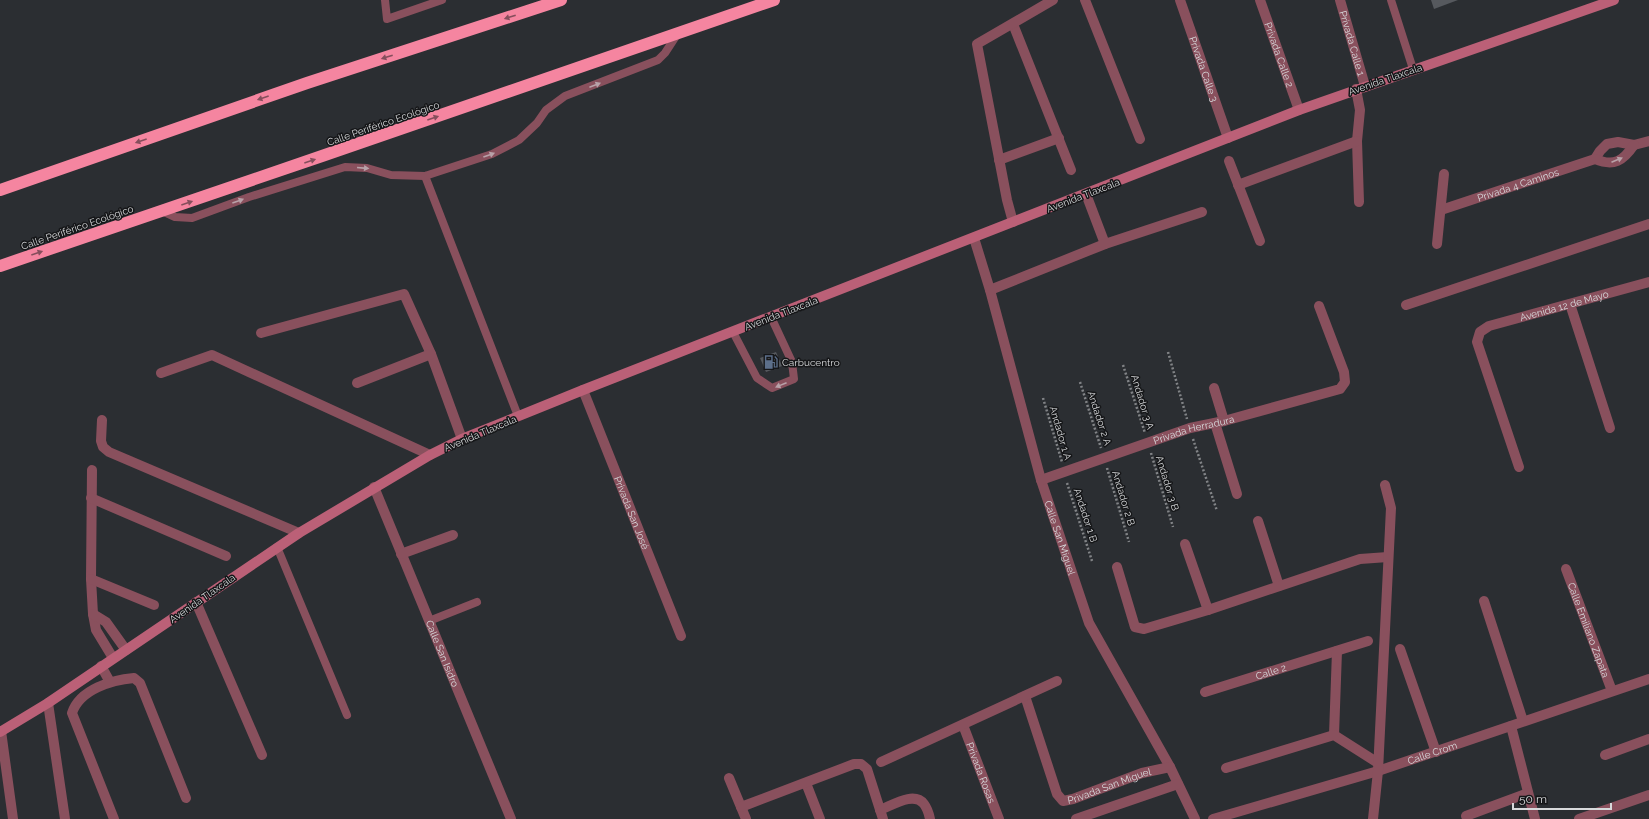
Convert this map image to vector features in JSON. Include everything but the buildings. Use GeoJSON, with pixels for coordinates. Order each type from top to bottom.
{"type":"FeatureCollection","features":[{"type":"Feature","properties":{"kind":"highway"},"geometry":{"type":"LineString","coordinates":[[0,190],[533,4],[561,0]]}},
{"type":"Feature","properties":{"kind":"highway","name":"Calle Periférico Ecológico"},"geometry":{"type":"LineString","coordinates":[[0,266],[774,0]]}},
{"type":"Feature","properties":{"kind":"street"},"geometry":{"type":"LineString","coordinates":[[1013,222],[1006,200],[977,44],[1053,0]]}},
{"type":"Feature","properties":{"kind":"street"},"geometry":{"type":"LineString","coordinates":[[1085,0],[1140,138]]}},
{"type":"Feature","properties":{"kind":"street","name":"Privada Calle 3"},"geometry":{"type":"LineString","coordinates":[[1180,0],[1228,138]]}},
{"type":"Feature","properties":{"kind":"street","name":"Privada Calle 2"},"geometry":{"type":"LineString","coordinates":[[1260,0],[1299,110]]}},
{"type":"Feature","properties":{"kind":"street","name":"Privada Calle 1"},"geometry":{"type":"LineString","coordinates":[[1340,0],[1361,88],[1357,140],[1359,202]]}},
{"type":"Feature","properties":{"kind":"street","name":"Avenida Tlaxcala"},"geometry":{"type":"LineString","coordinates":[[1,732],[48,703],[93,682],[101,666],[299,533],[374,487],[430,455],[462,439],[583,390],[1299,110],[1614,0]]}},
{"type":"Feature","properties":{"kind":"street"},"geometry":{"type":"LineString","coordinates":[[1013,24],[1071,170]]}},
{"type":"Feature","properties":{"kind":"street"},"geometry":{"type":"LineString","coordinates":[[999,160],[1059,138]]}},
{"type":"Feature","properties":{"kind":"street"},"geometry":{"type":"LineString","coordinates":[[1238,185],[1357,140]]}},
{"type":"Feature","properties":{"kind":"street","name":"Privada 4 Caminos"},"geometry":{"type":"LineString","coordinates":[[1441,210],[1595,159],[1600,150],[1607,144],[1618,142],[1634,145],[1649,140]]}},
{"type":"Feature","properties":{"kind":"street","name":"Privada 4 Caminos"},"geometry":{"type":"LineString","coordinates":[[1595,159],[1606,164],[1618,162],[1627,155],[1634,145]]}},
{"type":"Feature","properties":{"kind":"street"},"geometry":{"type":"LineString","coordinates":[[1229,161],[1260,241]]}},
{"type":"Feature","properties":{"kind":"street"},"geometry":{"type":"LineString","coordinates":[[1437,244],[1444,174]]}},
{"type":"Feature","properties":{"kind":"street"},"geometry":{"type":"LineString","coordinates":[[1086,194],[1105,244]]}},
{"type":"Feature","properties":{"kind":"street"},"geometry":{"type":"LineString","coordinates":[[990,290],[1105,244],[1202,212]]}},
{"type":"Feature","properties":{"kind":"street"},"geometry":{"type":"LineString","coordinates":[[1406,305],[1649,224]]}},
{"type":"Feature","properties":{"kind":"street","name":"Calle San Miguel"},"geometry":{"type":"LineString","coordinates":[[974,238],[990,290],[1041,480],[1089,623],[1170,766],[1195,819]]}},
{"type":"Feature","properties":{"kind":"street","name":"Avenida 12 de Mayo"},"geometry":{"type":"LineString","coordinates":[[1519,467],[1477,342],[1480,332],[1489,326],[1649,282]]}},
{"type":"Feature","properties":{"kind":"street"},"geometry":{"type":"LineString","coordinates":[[261,333],[404,294],[432,354],[462,439]]}},
{"type":"Feature","properties":{"kind":"street"},"geometry":{"type":"LineString","coordinates":[[1570,304],[1610,428]]}},
{"type":"Feature","properties":{"kind":"street","name":"Privada Herradura"},"geometry":{"type":"LineString","coordinates":[[1041,480],[1190,428],[1219,422],[1340,389],[1345,382],[1344,372],[1319,306]]}},
{"type":"Feature","properties":{"kind":"street"},"geometry":{"type":"LineString","coordinates":[[357,383],[432,354]]}},
{"type":"Feature","properties":{"kind":"street"},"geometry":{"type":"LineString","coordinates":[[161,373],[212,355],[430,455]]}},
{"type":"Feature","properties":{"kind":"street"},"geometry":{"type":"LineString","coordinates":[[1214,388],[1219,422],[1237,494]]}},
{"type":"Feature","properties":{"kind":"street","name":"Privada San José"},"geometry":{"type":"LineString","coordinates":[[583,390],[588,399],[681,636]]}},
{"type":"Feature","properties":{"kind":"street"},"geometry":{"type":"LineString","coordinates":[[102,420],[102,447],[109,452],[299,533]]}},
{"type":"Feature","properties":{"kind":"street"},"geometry":{"type":"LineString","coordinates":[[92,470],[91,579],[93,614],[96,630],[114,658]]}},
{"type":"Feature","properties":{"kind":"street"},"geometry":{"type":"LineString","coordinates":[[1373,819],[1378,767],[1391,508],[1385,485]]}},
{"type":"Feature","properties":{"kind":"street","name":"Calle San Isidro"},"geometry":{"type":"LineString","coordinates":[[374,487],[511,819]]}},
{"type":"Feature","properties":{"kind":"street"},"geometry":{"type":"LineString","coordinates":[[91,498],[226,556]]}},
{"type":"Feature","properties":{"kind":"street"},"geometry":{"type":"LineString","coordinates":[[1258,521],[1279,586]]}},
{"type":"Feature","properties":{"kind":"street"},"geometry":{"type":"LineString","coordinates":[[401,554],[452,535]]}},
{"type":"Feature","properties":{"kind":"street"},"geometry":{"type":"LineString","coordinates":[[1185,544],[1208,610]]}},
{"type":"Feature","properties":{"kind":"street"},"geometry":{"type":"LineString","coordinates":[[1117,567],[1135,627],[1144,629],[1208,610],[1360,559],[1388,557]]}},
{"type":"Feature","properties":{"kind":"street","name":"Calle Emiliano Zapata"},"geometry":{"type":"LineString","coordinates":[[1566,569],[1612,691]]}},
{"type":"Feature","properties":{"kind":"street"},"geometry":{"type":"LineString","coordinates":[[91,579],[154,605]]}},
{"type":"Feature","properties":{"kind":"street"},"geometry":{"type":"LineString","coordinates":[[1484,601],[1523,721]]}},
{"type":"Feature","properties":{"kind":"street"},"geometry":{"type":"LineString","coordinates":[[196,602],[262,755]]}},
{"type":"Feature","properties":{"kind":"street"},"geometry":{"type":"LineString","coordinates":[[93,614],[106,622],[126,650]]}},
{"type":"Feature","properties":{"kind":"street","name":"Calle 2"},"geometry":{"type":"LineString","coordinates":[[1204,692],[1368,641]]}},
{"type":"Feature","properties":{"kind":"street"},"geometry":{"type":"LineString","coordinates":[[1400,649],[1436,752]]}},
{"type":"Feature","properties":{"kind":"street"},"geometry":{"type":"LineString","coordinates":[[1334,735],[1337,651]]}},
{"type":"Feature","properties":{"kind":"street"},"geometry":{"type":"LineString","coordinates":[[101,666],[109,679]]}},
{"type":"Feature","properties":{"kind":"street"},"geometry":{"type":"LineString","coordinates":[[114,819],[72,713],[74,707],[85,696],[93,682],[109,679],[134,678],[140,683],[186,798]]}},
{"type":"Feature","properties":{"kind":"street","name":"Calle Crom"},"geometry":{"type":"LineString","coordinates":[[1213,819],[1378,767],[1436,752],[1649,679]]}},
{"type":"Feature","properties":{"kind":"street"},"geometry":{"type":"LineString","coordinates":[[881,762],[1057,681]]}},
{"type":"Feature","properties":{"kind":"street","name":"Privada San Miguel"},"geometry":{"type":"LineString","coordinates":[[1025,696],[1057,794],[1063,801],[1073,799],[1142,772],[1170,766]]}},
{"type":"Feature","properties":{"kind":"street"},"geometry":{"type":"LineString","coordinates":[[48,703],[65,819]]}},
{"type":"Feature","properties":{"kind":"street","name":"Privada Rosas"},"geometry":{"type":"LineString","coordinates":[[963,725],[999,819]]}},
{"type":"Feature","properties":{"kind":"street"},"geometry":{"type":"LineString","coordinates":[[1511,726],[1535,819]]}},
{"type":"Feature","properties":{"kind":"street"},"geometry":{"type":"LineString","coordinates":[[1,732],[14,819]]}},
{"type":"Feature","properties":{"kind":"street"},"geometry":{"type":"LineString","coordinates":[[1334,735],[1378,767]]}},
{"type":"Feature","properties":{"kind":"street"},"geometry":{"type":"LineString","coordinates":[[1226,768],[1334,735]]}},
{"type":"Feature","properties":{"kind":"street"},"geometry":{"type":"LineString","coordinates":[[1605,755],[1649,740]]}},
{"type":"Feature","properties":{"kind":"street"},"geometry":{"type":"LineString","coordinates":[[741,807],[854,764],[861,764],[868,769],[882,814],[910,798],[919,799],[924,805],[930,819]]}},
{"type":"Feature","properties":{"kind":"street"},"geometry":{"type":"LineString","coordinates":[[729,778],[746,819]]}},
{"type":"Feature","properties":{"kind":"street"},"geometry":{"type":"LineString","coordinates":[[806,783],[820,819]]}},
{"type":"Feature","properties":{"kind":"street"},"geometry":{"type":"LineString","coordinates":[[1080,818],[1178,784]]}},
{"type":"Feature","properties":{"kind":"street"},"geometry":{"type":"LineString","coordinates":[[1466,816],[1528,793]]}},
{"type":"Feature","properties":{"kind":"street"},"geometry":{"type":"LineString","coordinates":[[1579,819],[1649,795]]}},
{"type":"Feature","properties":{"kind":"lane"},"geometry":{"type":"LineString","coordinates":[[385,0],[387,19],[442,0]]}},
{"type":"Feature","properties":{"kind":"lane"},"geometry":{"type":"LineString","coordinates":[[1391,0],[1414,69]]}},
{"type":"Feature","properties":{"kind":"lane"},"geometry":{"type":"LineString","coordinates":[[162,211],[176,217],[192,218],[249,197],[345,167],[367,168],[391,175],[425,176],[492,154],[519,140],[556,102],[565,96],[658,60],[665,53],[678,33]]}},
{"type":"Feature","properties":{"kind":"lane"},"geometry":{"type":"LineString","coordinates":[[425,176],[518,416]]}},
{"type":"Feature","properties":{"kind":"lane"},"geometry":{"type":"LineString","coordinates":[[733,332],[757,378],[772,388],[794,379],[792,362],[771,317]]}},
{"type":"Feature","properties":{"kind":"lane"},"geometry":{"type":"LineString","coordinates":[[277,547],[347,715]]}},
{"type":"Feature","properties":{"kind":"lane"},"geometry":{"type":"LineString","coordinates":[[429,621],[477,602]]}},
{"type":"Feature","properties":{"kind":"path","name":"Andador 3 A"},"geometry":{"type":"LineString","coordinates":[[1123,365],[1148,443]]}},
{"type":"Feature","properties":{"kind":"path","name":"Andador 2 A"},"geometry":{"type":"LineString","coordinates":[[1080,382],[1104,458]]}},
{"type":"Feature","properties":{"kind":"path","name":"Andador 1 A"},"geometry":{"type":"LineString","coordinates":[[1042,398],[1064,473]]}},
{"type":"Feature","properties":{"kind":"path","name":"Andador 3 B"},"geometry":{"type":"LineString","coordinates":[[1148,443],[1173,527]]}},
{"type":"Feature","properties":{"kind":"path","name":"Andador 2 B"},"geometry":{"type":"LineString","coordinates":[[1104,458],[1129,542]]}},
{"type":"Feature","properties":{"kind":"path","name":"Andador 1 B"},"geometry":{"type":"LineString","coordinates":[[1064,473],[1092,561]]}},
{"type":"Feature","properties":{"kind":"place","name":"Carbucentro"},"geometry":{"type":"Point","coordinates":[771,362]}}]}
